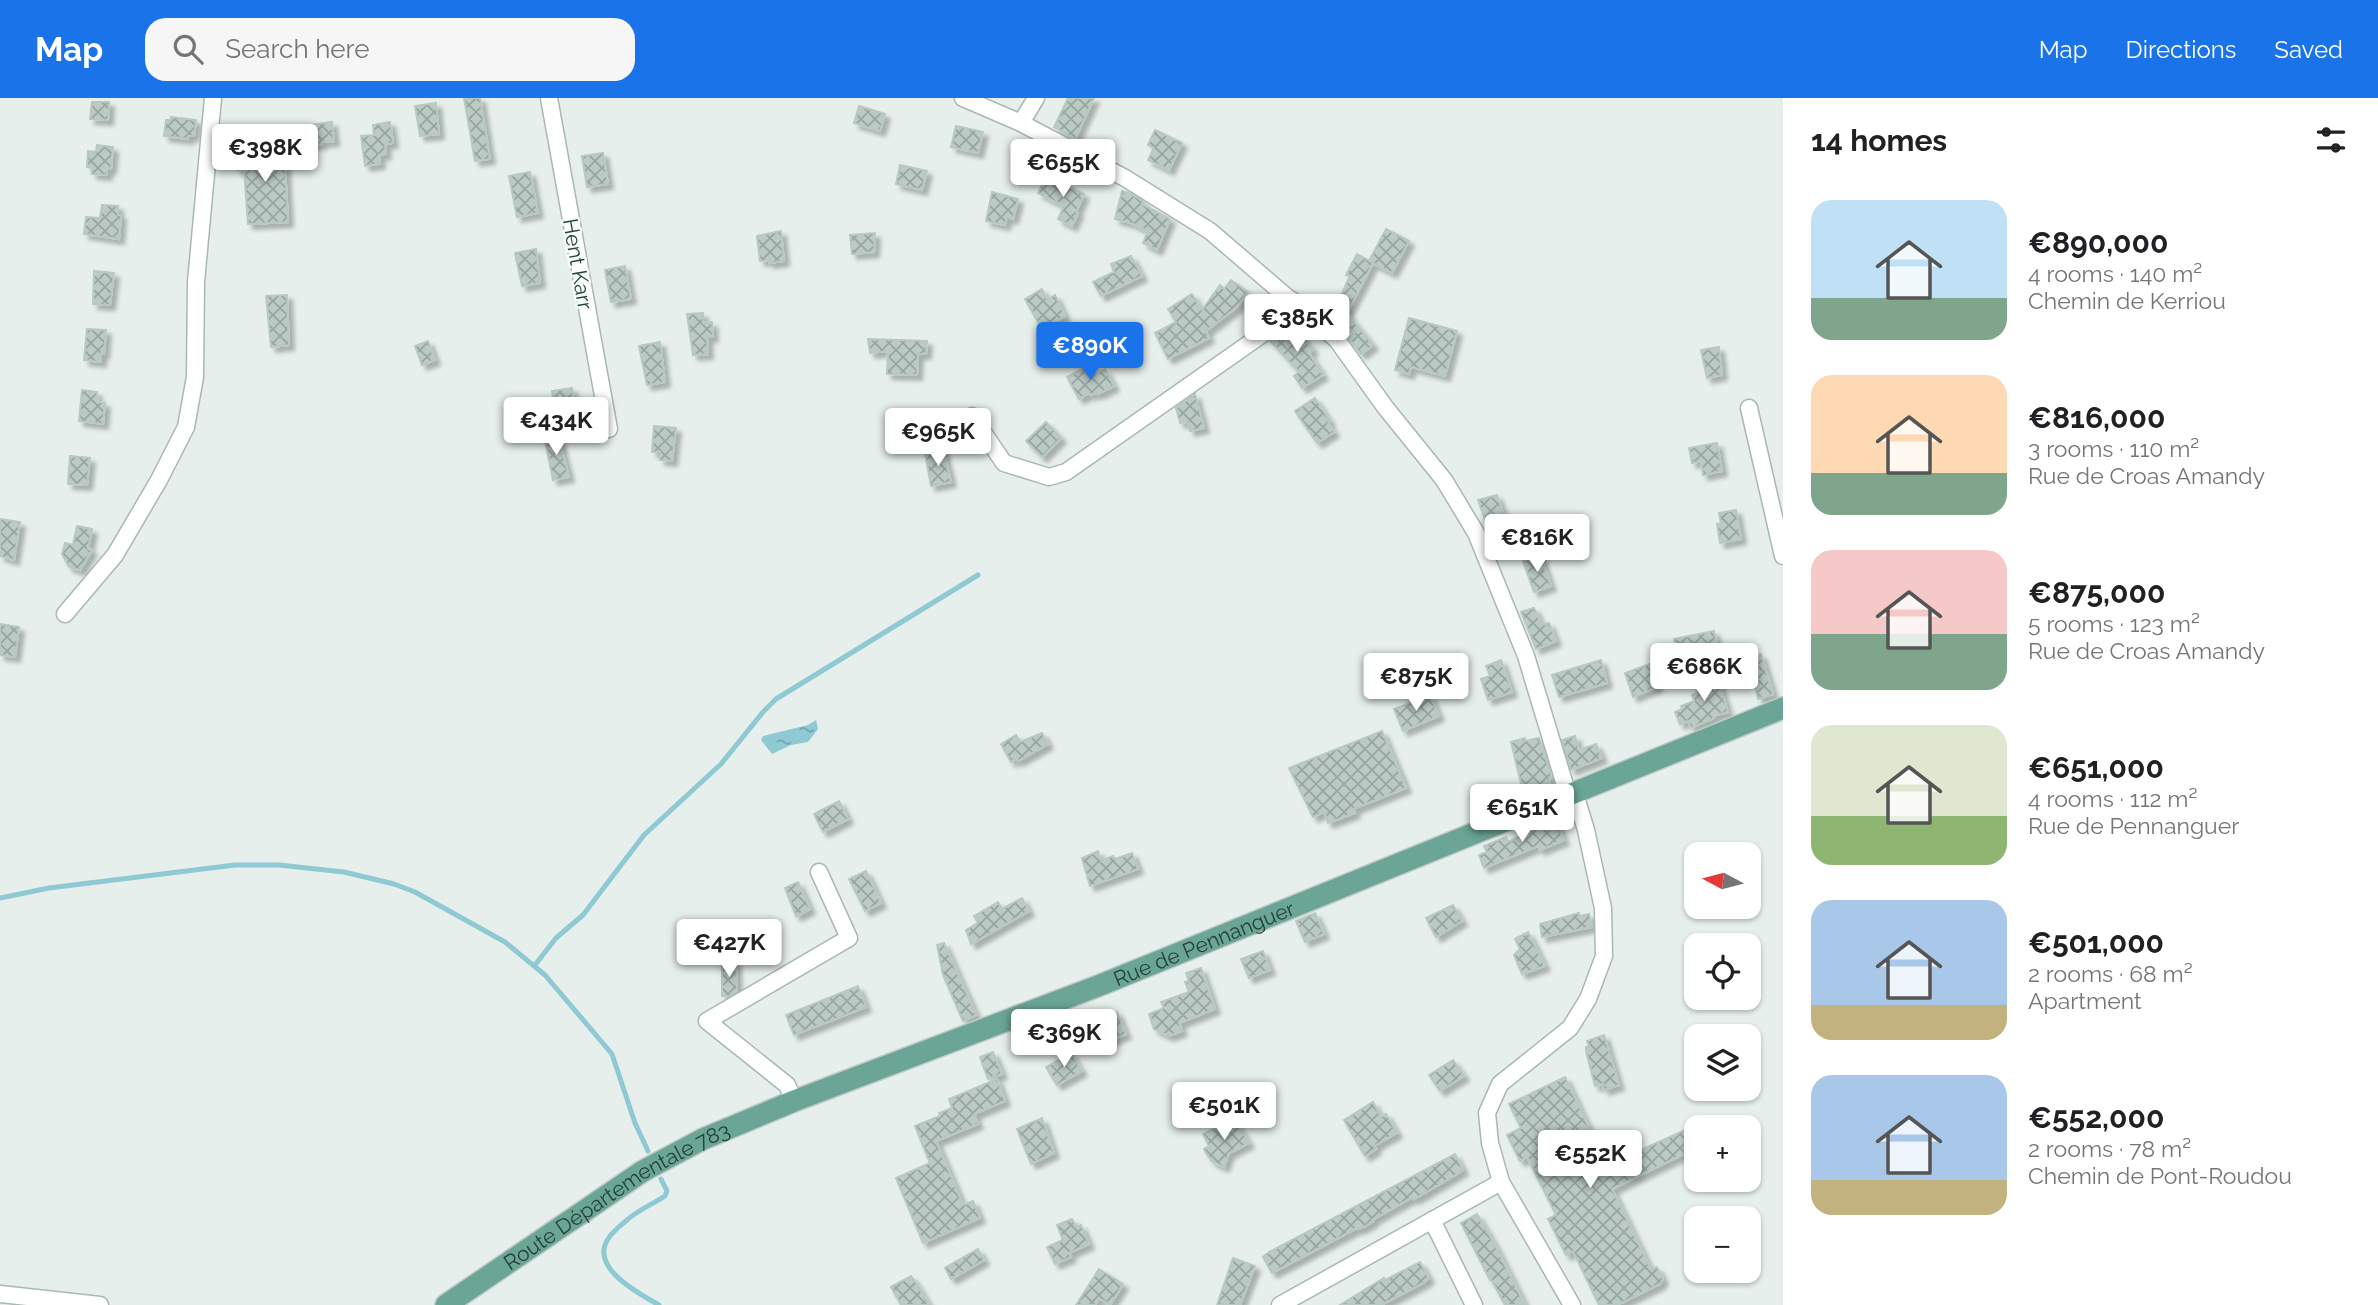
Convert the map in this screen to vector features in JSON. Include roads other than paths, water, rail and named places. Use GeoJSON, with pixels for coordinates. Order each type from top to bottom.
{"type":"FeatureCollection","features":[{"type":"Feature","properties":{"kind":"main road","name":"Rue de Pennanguer"},"geometry":{"type":"LineString","coordinates":[[794,1101],[1098,986],[1783,708]]}},
{"type":"Feature","properties":{"kind":"main road","name":"Route Départementale 783"},"geometry":{"type":"LineString","coordinates":[[446,1305],[643,1171],[703,1139],[794,1101]]}},
{"type":"Feature","properties":{"kind":"street"},"geometry":{"type":"LineString","coordinates":[[65,614],[115,555],[186,427],[195,377],[196,282],[213,98]]}},
{"type":"Feature","properties":{"kind":"street","name":"Hent Karr"},"geometry":{"type":"LineString","coordinates":[[549,98],[608,429]]}},
{"type":"Feature","properties":{"kind":"street"},"geometry":{"type":"LineString","coordinates":[[963,98],[1021,124],[1125,178],[1210,231],[1292,300],[1337,340],[1385,407],[1444,480],[1476,533],[1526,656],[1564,785],[1578,804],[1603,908],[1604,956],[1588,999],[1570,1028],[1500,1084],[1487,1113],[1490,1143],[1502,1182],[1572,1305]]}},
{"type":"Feature","properties":{"kind":"street"},"geometry":{"type":"LineString","coordinates":[[1021,124],[1036,98]]}},
{"type":"Feature","properties":{"kind":"street"},"geometry":{"type":"LineString","coordinates":[[972,416],[1004,463],[1049,477],[1066,472],[1267,331],[1292,300]]}},
{"type":"Feature","properties":{"kind":"street"},"geometry":{"type":"LineString","coordinates":[[1749,408],[1783,556]]}},
{"type":"Feature","properties":{"kind":"street"},"geometry":{"type":"LineString","coordinates":[[794,1101],[787,1085],[707,1021],[849,938],[819,872]]}},
{"type":"Feature","properties":{"kind":"street"},"geometry":{"type":"LineString","coordinates":[[1280,1305],[1502,1182]]}},
{"type":"Feature","properties":{"kind":"street"},"geometry":{"type":"LineString","coordinates":[[1432,1220],[1468,1303]]}},
{"type":"Feature","properties":{"kind":"street"},"geometry":{"type":"LineString","coordinates":[[0,1294],[100,1305]]}},
{"type":"Feature","properties":{"kind":"water"},"geometry":{"type":"Polygon","coordinates":[[[816,720],[818,729],[808,742],[791,745],[772,754],[761,740],[763,736],[808,725],[816,720]]]}},
{"type":"Feature","properties":{"kind":"waterway"},"geometry":{"type":"LineString","coordinates":[[535,965],[556,938],[583,915],[644,835],[721,764],[776,699],[978,575]]}},
{"type":"Feature","properties":{"kind":"waterway"},"geometry":{"type":"LineString","coordinates":[[0,898],[49,888],[235,865],[279,865],[344,872],[415,892],[505,942],[545,975],[612,1054],[635,1123],[648,1151]]}},
{"type":"Feature","properties":{"kind":"waterway"},"geometry":{"type":"LineString","coordinates":[[659,1305],[619,1279],[605,1260],[604,1250],[608,1239],[619,1226],[665,1196],[667,1191],[661,1179]]}}]}
